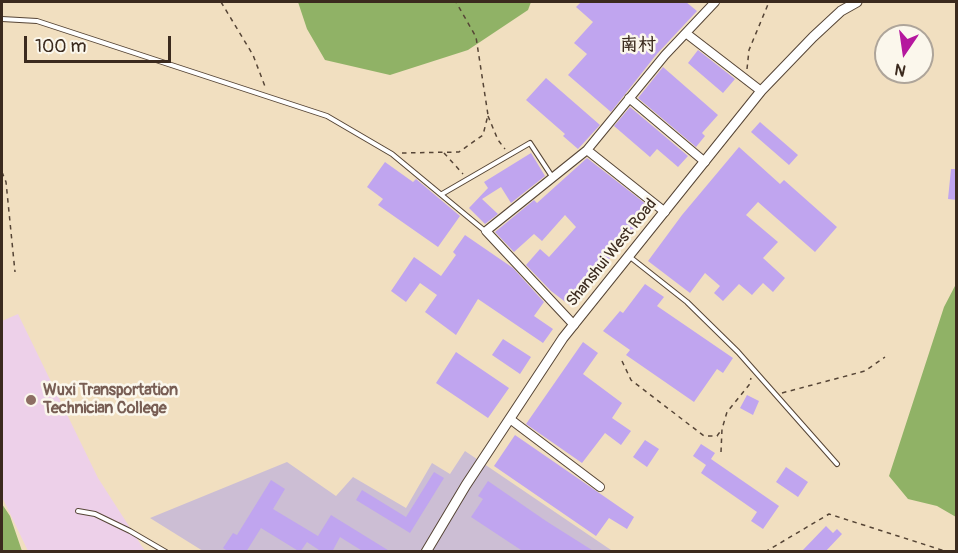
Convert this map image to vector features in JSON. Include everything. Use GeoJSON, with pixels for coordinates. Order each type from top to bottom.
{"type":"FeatureCollection","features":[{"type":"Feature","properties":{"kind":"street"},"geometry":{"type":"LineString","coordinates":[[574,324],[486,231],[554,179],[587,150],[665,55],[716,2]]}},
{"type":"Feature","properties":{"kind":"street","name":"Shanshui West Road"},"geometry":{"type":"LineString","coordinates":[[426,552],[510,419],[574,324],[761,91],[841,11],[857,2]]}},
{"type":"Feature","properties":{"kind":"street"},"geometry":{"type":"LineString","coordinates":[[687,34],[761,91]]}},
{"type":"Feature","properties":{"kind":"street"},"geometry":{"type":"LineString","coordinates":[[629,98],[705,162]]}},
{"type":"Feature","properties":{"kind":"street"},"geometry":{"type":"LineString","coordinates":[[587,150],[665,212]]}},
{"type":"Feature","properties":{"kind":"street"},"geometry":{"type":"LineString","coordinates":[[510,419],[600,487]]}},
{"type":"Feature","properties":{"kind":"lane"},"geometry":{"type":"LineString","coordinates":[[2,19],[37,21],[327,116],[392,154],[486,231]]}},
{"type":"Feature","properties":{"kind":"lane"},"geometry":{"type":"LineString","coordinates":[[442,195],[530,143],[554,179]]}},
{"type":"Feature","properties":{"kind":"lane"},"geometry":{"type":"LineString","coordinates":[[630,256],[687,302],[777,394],[837,464]]}},
{"type":"Feature","properties":{"kind":"lane"},"geometry":{"type":"LineString","coordinates":[[78,511],[95,514],[166,552]]}},
{"type":"Feature","properties":{"kind":"path"},"geometry":{"type":"LineString","coordinates":[[221,2],[254,55],[265,87],[280,102]]}},
{"type":"Feature","properties":{"kind":"path"},"geometry":{"type":"LineString","coordinates":[[456,2],[476,37],[488,116],[498,140],[509,155]]}},
{"type":"Feature","properties":{"kind":"path"},"geometry":{"type":"LineString","coordinates":[[746,79],[749,50],[769,2]]}},
{"type":"Feature","properties":{"kind":"path"},"geometry":{"type":"LineString","coordinates":[[392,154],[459,152],[483,135],[488,116]]}},
{"type":"Feature","properties":{"kind":"path"},"geometry":{"type":"LineString","coordinates":[[444,153],[468,179]]}},
{"type":"Feature","properties":{"kind":"path"},"geometry":{"type":"LineString","coordinates":[[2,172],[6,183],[15,272]]}},
{"type":"Feature","properties":{"kind":"path"},"geometry":{"type":"LineString","coordinates":[[777,394],[865,371],[885,357]]}},
{"type":"Feature","properties":{"kind":"path"},"geometry":{"type":"LineString","coordinates":[[622,361],[631,380],[704,436],[717,436],[722,429]]}},
{"type":"Feature","properties":{"kind":"path"},"geometry":{"type":"LineString","coordinates":[[721,452],[722,429],[727,412],[749,385],[753,369]]}},
{"type":"Feature","properties":{"kind":"path"},"geometry":{"type":"LineString","coordinates":[[765,552],[829,514],[948,552]]}},
{"type":"Feature","properties":{"kind":"shaded area","name":"Wuxi Transportation Technician College"},"geometry":{"type":"Polygon","coordinates":[[[18,314],[98,478],[145,551],[28,551],[2,497],[2,321],[18,314]]]}},
{"type":"Feature","properties":{"kind":"shaded area"},"geometry":{"type":"Polygon","coordinates":[[[465,451],[611,550],[203,551],[150,518],[287,462],[336,496],[353,477],[406,508],[432,463],[450,474],[465,451]]]}},
{"type":"Feature","properties":{"kind":"green space"},"geometry":{"type":"Polygon","coordinates":[[[298,2],[531,2],[528,10],[468,50],[390,75],[325,60],[307,29],[298,2]]]}},
{"type":"Feature","properties":{"kind":"green space"},"geometry":{"type":"Polygon","coordinates":[[[956,284],[956,517],[937,506],[908,499],[889,476],[944,307],[956,284]]]}},
{"type":"Feature","properties":{"kind":"green space"},"geometry":{"type":"Polygon","coordinates":[[[2,504],[10,516],[22,551],[2,551],[2,504]]]}},
{"type":"Feature","properties":{"kind":"building"},"geometry":{"type":"Polygon","coordinates":[[[581,2],[686,2],[697,11],[656,55],[611,112],[568,75],[587,54],[574,43],[593,22],[576,7],[581,2]]]}},
{"type":"Feature","properties":{"kind":"building"},"geometry":{"type":"Polygon","coordinates":[[[698,50],[735,79],[723,93],[688,63],[698,50]]]}},
{"type":"Feature","properties":{"kind":"building"},"geometry":{"type":"Polygon","coordinates":[[[663,67],[718,115],[702,133],[705,136],[696,147],[638,98],[663,67]]]}},
{"type":"Feature","properties":{"kind":"building"},"geometry":{"type":"Polygon","coordinates":[[[546,78],[600,125],[578,149],[563,136],[565,134],[526,100],[546,78]]]}},
{"type":"Feature","properties":{"kind":"building"},"geometry":{"type":"Polygon","coordinates":[[[630,107],[688,156],[678,167],[657,149],[650,157],[614,126],[630,107]]]}},
{"type":"Feature","properties":{"kind":"building"},"geometry":{"type":"Polygon","coordinates":[[[760,122],[798,155],[789,165],[751,132],[760,122]]]}},
{"type":"Feature","properties":{"kind":"building"},"geometry":{"type":"Polygon","coordinates":[[[739,147],[780,184],[784,180],[837,227],[815,252],[758,202],[746,215],[778,242],[763,258],[785,278],[773,292],[763,283],[752,295],[739,284],[723,301],[714,293],[720,286],[705,273],[690,293],[648,261],[682,215],[739,147]]]}},
{"type":"Feature","properties":{"kind":"building"},"geometry":{"type":"Polygon","coordinates":[[[531,153],[545,176],[511,203],[501,187],[482,199],[498,214],[485,224],[469,208],[488,188],[484,182],[531,153]]]}},
{"type":"Feature","properties":{"kind":"building"},"geometry":{"type":"Polygon","coordinates":[[[587,158],[651,208],[622,247],[602,266],[606,269],[572,307],[551,291],[526,265],[540,249],[549,257],[576,227],[565,215],[542,241],[534,234],[514,252],[495,232],[534,200],[537,203],[587,158]]]}},
{"type":"Feature","properties":{"kind":"building"},"geometry":{"type":"Polygon","coordinates":[[[385,162],[413,182],[416,179],[460,216],[438,247],[378,205],[383,199],[367,187],[385,162]]]}},
{"type":"Feature","properties":{"kind":"building"},"geometry":{"type":"Polygon","coordinates":[[[951,169],[957,169],[957,200],[948,199],[951,169]]]}},
{"type":"Feature","properties":{"kind":"building"},"geometry":{"type":"Polygon","coordinates":[[[465,235],[513,268],[544,302],[534,316],[553,329],[543,343],[478,299],[456,335],[425,312],[437,295],[420,283],[406,302],[391,291],[414,257],[441,276],[456,255],[453,252],[465,235]]]}},
{"type":"Feature","properties":{"kind":"building"},"geometry":{"type":"Polygon","coordinates":[[[645,284],[664,297],[657,306],[733,358],[723,373],[717,369],[694,402],[626,355],[630,350],[603,331],[620,311],[623,313],[645,284]]]}},
{"type":"Feature","properties":{"kind":"building"},"geometry":{"type":"Polygon","coordinates":[[[503,339],[531,357],[520,374],[492,355],[503,339]]]}},
{"type":"Feature","properties":{"kind":"building"},"geometry":{"type":"Polygon","coordinates":[[[583,342],[598,353],[583,374],[622,403],[612,418],[631,431],[621,445],[605,433],[582,463],[526,424],[583,342]]]}},
{"type":"Feature","properties":{"kind":"building"},"geometry":{"type":"Polygon","coordinates":[[[456,352],[509,388],[488,418],[436,383],[456,352]]]}},
{"type":"Feature","properties":{"kind":"building"},"geometry":{"type":"Polygon","coordinates":[[[747,395],[759,401],[753,415],[740,408],[747,395]]]}},
{"type":"Feature","properties":{"kind":"building"},"geometry":{"type":"Polygon","coordinates":[[[515,435],[634,517],[627,529],[609,518],[596,536],[494,466],[515,435]]]}},
{"type":"Feature","properties":{"kind":"building"},"geometry":{"type":"Polygon","coordinates":[[[645,440],[659,449],[647,467],[633,457],[645,440]]]}},
{"type":"Feature","properties":{"kind":"building"},"geometry":{"type":"Polygon","coordinates":[[[701,444],[715,453],[711,459],[779,506],[763,529],[751,521],[757,512],[701,473],[706,465],[693,456],[701,444]]]}},
{"type":"Feature","properties":{"kind":"building"},"geometry":{"type":"Polygon","coordinates":[[[786,467],[808,482],[798,497],[776,482],[786,467]]]}},
{"type":"Feature","properties":{"kind":"building"},"geometry":{"type":"Polygon","coordinates":[[[434,472],[444,478],[410,533],[356,500],[362,490],[406,517],[434,472]]]}},
{"type":"Feature","properties":{"kind":"building"},"geometry":{"type":"Polygon","coordinates":[[[271,480],[285,489],[273,509],[318,536],[331,515],[391,552],[364,552],[340,537],[332,552],[322,552],[307,542],[300,552],[261,528],[246,552],[229,552],[223,548],[233,533],[237,535],[271,480]]]}},
{"type":"Feature","properties":{"kind":"building"},"geometry":{"type":"Polygon","coordinates":[[[488,481],[595,552],[524,552],[471,517],[483,499],[478,496],[488,481]]]}},
{"type":"Feature","properties":{"kind":"building"},"geometry":{"type":"Polygon","coordinates":[[[826,526],[833,533],[837,529],[842,534],[825,552],[801,552],[826,526]]]}},
{"type":"Feature","properties":{"kind":"place","name":"Wuxi Transportation Technician College"},"geometry":{"type":"Point","coordinates":[31,400]}},
{"type":"Feature","properties":{"kind":"district","name":"南村"},"geometry":{"type":"Point","coordinates":[638,45]}}]}
